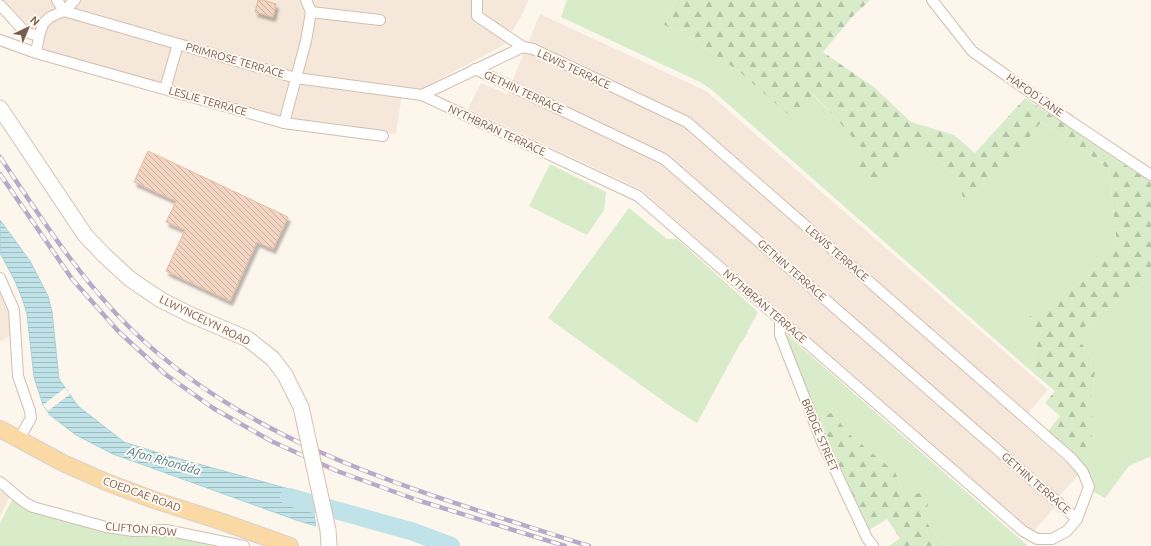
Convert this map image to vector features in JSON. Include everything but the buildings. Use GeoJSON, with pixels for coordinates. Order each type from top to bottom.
{"type":"FeatureCollection","features":[{"type":"Feature","properties":{"kind":"main road","name":"LLWYNCELYN ROAD"},"geometry":{"type":"LineString","coordinates":[[0,108],[85,235],[104,256],[130,279],[161,300],[248,340],[273,359],[285,375],[302,407],[328,530],[329,546]]}},
{"type":"Feature","properties":{"kind":"main road","name":"COEDCAE ROAD"},"geometry":{"type":"LineString","coordinates":[[0,429],[63,463],[106,482],[154,500],[223,522],[284,545]]}},
{"type":"Feature","properties":{"kind":"street"},"geometry":{"type":"LineString","coordinates":[[57,0],[64,11]]}},
{"type":"Feature","properties":{"kind":"street"},"geometry":{"type":"LineString","coordinates":[[36,52],[43,24],[50,17],[64,11],[75,0]]}},
{"type":"Feature","properties":{"kind":"street"},"geometry":{"type":"LineString","coordinates":[[284,123],[306,41],[311,12],[306,0]]}},
{"type":"Feature","properties":{"kind":"street"},"geometry":{"type":"LineString","coordinates":[[477,0],[477,16],[523,47]]}},
{"type":"Feature","properties":{"kind":"street","name":"HAFOD LANE"},"geometry":{"type":"LineString","coordinates":[[932,0],[972,51],[1151,176]]}},
{"type":"Feature","properties":{"kind":"street"},"geometry":{"type":"LineString","coordinates":[[0,5],[25,32],[39,36]]}},
{"type":"Feature","properties":{"kind":"street","name":"PRIMROSE TERRACE"},"geometry":{"type":"LineString","coordinates":[[64,11],[296,78],[422,95]]}},
{"type":"Feature","properties":{"kind":"street"},"geometry":{"type":"LineString","coordinates":[[311,12],[380,20]]}},
{"type":"Feature","properties":{"kind":"street","name":"LESLIE TERRACE"},"geometry":{"type":"LineString","coordinates":[[0,40],[36,52],[284,123],[383,136]]}},
{"type":"Feature","properties":{"kind":"street"},"geometry":{"type":"LineString","coordinates":[[165,89],[178,44]]}},
{"type":"Feature","properties":{"kind":"street"},"geometry":{"type":"LineString","coordinates":[[422,95],[523,47]]}},
{"type":"Feature","properties":{"kind":"street","name":"LEWIS TERRACE"},"geometry":{"type":"LineString","coordinates":[[523,47],[533,49],[687,122],[1071,458],[1083,472],[1089,486],[1077,519]]}},
{"type":"Feature","properties":{"kind":"street","name":"GETHIN TERRACE"},"geometry":{"type":"LineString","coordinates":[[475,69],[664,159],[1077,519]]}},
{"type":"Feature","properties":{"kind":"street","name":"NYTHBRAN TERRACE"},"geometry":{"type":"LineString","coordinates":[[422,95],[638,196],[1023,531],[1037,539],[1052,539],[1067,531],[1077,519]]}},
{"type":"Feature","properties":{"kind":"street"},"geometry":{"type":"LineString","coordinates":[[0,278],[14,310],[18,376],[31,418],[19,439]]}},
{"type":"Feature","properties":{"kind":"street","name":"BRIDGE STREET"},"geometry":{"type":"LineString","coordinates":[[780,320],[780,334],[822,442],[867,538],[873,546]]}},
{"type":"Feature","properties":{"kind":"street","name":"CLIFTON ROW"},"geometry":{"type":"LineString","coordinates":[[0,482],[23,502],[33,507],[106,527],[134,530],[166,530],[244,546]]}},
{"type":"Feature","properties":{"kind":"shaded area"},"geometry":{"type":"Polygon","coordinates":[[[2,0],[528,0],[523,13],[504,45],[421,89],[406,87],[401,101],[396,134],[275,116],[43,49],[45,35],[25,25],[2,0]]]}},
{"type":"Feature","properties":{"kind":"shaded area"},"geometry":{"type":"Polygon","coordinates":[[[540,14],[706,91],[1048,390],[1020,422],[1079,474],[1051,505],[1054,508],[1032,533],[640,189],[468,109],[481,83],[507,94],[540,14]]]}},
{"type":"Feature","properties":{"kind":"shaded area"},"geometry":{"type":"Polygon","coordinates":[[[0,285],[9,305],[12,322],[10,336],[0,342],[0,285]]]}},
{"type":"Feature","properties":{"kind":"shaded area"},"geometry":{"type":"Polygon","coordinates":[[[0,488],[10,496],[0,517],[0,488]]]}},
{"type":"Feature","properties":{"kind":"green space"},"geometry":{"type":"Polygon","coordinates":[[[567,0],[676,0],[664,25],[692,39],[740,72],[791,116],[812,94],[866,152],[925,146],[960,181],[1023,146],[1041,122],[1082,148],[1109,170],[1117,245],[1092,272],[1068,291],[1024,321],[1039,339],[1030,370],[712,90],[700,82],[561,17],[567,0]]]}},
{"type":"Feature","properties":{"kind":"green space"},"geometry":{"type":"Polygon","coordinates":[[[676,0],[870,0],[853,16],[823,52],[875,88],[911,122],[954,135],[975,153],[1025,98],[1151,182],[1151,277],[1099,314],[1075,335],[1096,363],[1091,402],[1092,450],[1080,462],[1048,431],[1060,416],[1045,403],[1055,391],[1030,370],[1039,339],[1023,321],[1068,291],[1092,272],[1117,245],[1109,170],[1082,148],[1041,122],[1023,146],[983,192],[964,205],[960,181],[925,146],[871,185],[855,165],[865,152],[813,94],[791,117],[740,72],[692,39],[664,25],[676,0]]]}},
{"type":"Feature","properties":{"kind":"green space"},"geometry":{"type":"Polygon","coordinates":[[[550,164],[606,192],[604,210],[587,235],[529,206],[550,164]]]}},
{"type":"Feature","properties":{"kind":"green space"},"geometry":{"type":"Polygon","coordinates":[[[629,208],[667,239],[677,239],[758,312],[747,332],[748,333],[740,344],[697,423],[670,406],[548,318],[629,208]]]}},
{"type":"Feature","properties":{"kind":"green space"},"geometry":{"type":"Polygon","coordinates":[[[1151,277],[1151,458],[1149,457],[1129,466],[1105,498],[1094,492],[1093,483],[1090,476],[1080,462],[1091,402],[1096,363],[1075,335],[1099,314],[1151,277]]]}},
{"type":"Feature","properties":{"kind":"green space"},"geometry":{"type":"Polygon","coordinates":[[[785,333],[1028,546],[948,546],[937,537],[924,519],[928,504],[904,494],[895,472],[848,433],[832,412],[818,420],[785,333]]]}},
{"type":"Feature","properties":{"kind":"green space"},"geometry":{"type":"Polygon","coordinates":[[[832,412],[848,433],[895,472],[904,494],[922,493],[928,504],[924,519],[937,537],[948,546],[889,546],[900,538],[887,519],[869,530],[848,489],[818,420],[832,412]]]}},
{"type":"Feature","properties":{"kind":"green space"},"geometry":{"type":"Polygon","coordinates":[[[15,494],[23,502],[133,531],[244,546],[0,546],[0,523],[15,494]]]}},
{"type":"Feature","properties":{"kind":"water"},"geometry":{"type":"Polygon","coordinates":[[[0,220],[30,261],[48,296],[52,312],[59,379],[78,406],[124,442],[311,495],[316,526],[113,454],[76,435],[50,415],[43,405],[34,377],[27,314],[14,279],[0,253],[0,220]]]}},
{"type":"Feature","properties":{"kind":"pier"},"geometry":{"type":"Polygon","coordinates":[[[65,388],[70,394],[48,411],[43,405],[65,388]]]}},
{"type":"Feature","properties":{"kind":"pier"},"geometry":{"type":"Polygon","coordinates":[[[311,493],[313,495],[318,526],[317,528],[311,493]]]}},
{"type":"Feature","properties":{"kind":"waterway","name":"Afon Rhondda"},"geometry":{"type":"LineString","coordinates":[[289,497],[414,532],[451,546]]}},
{"type":"Feature","properties":{"kind":"railway"},"geometry":{"type":"LineString","coordinates":[[0,157],[45,224],[77,268],[112,309],[131,329],[180,371],[232,407],[288,437],[346,463],[467,507],[589,546]]}},
{"type":"Feature","properties":{"kind":"railway"},"geometry":{"type":"LineString","coordinates":[[0,174],[72,279],[119,332],[165,374],[213,408],[271,441],[337,471],[417,500],[565,546]]}}]}
